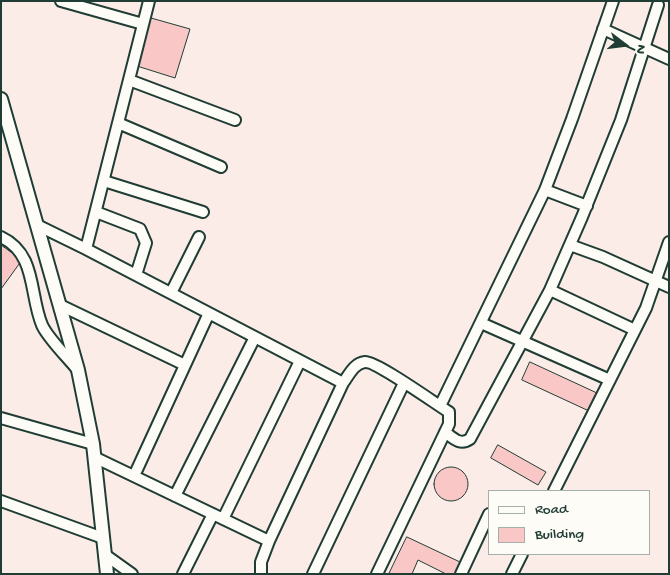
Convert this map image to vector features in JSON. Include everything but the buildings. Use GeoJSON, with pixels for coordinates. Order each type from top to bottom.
{"type":"FeatureCollection","features":[{"type":"Feature","properties":{"kind":"street"},"geometry":{"type":"LineString","coordinates":[[61,1],[143,24]]}},
{"type":"Feature","properties":{"kind":"street"},"geometry":{"type":"LineString","coordinates":[[86,249],[148,1]]}},
{"type":"Feature","properties":{"kind":"street"},"geometry":{"type":"LineString","coordinates":[[440,406],[545,190],[572,119],[612,1]]}},
{"type":"Feature","properties":{"kind":"street"},"geometry":{"type":"LineString","coordinates":[[445,432],[459,443],[465,443],[470,439],[550,290],[621,120],[658,5]]}},
{"type":"Feature","properties":{"kind":"street"},"geometry":{"type":"LineString","coordinates":[[603,29],[669,58]]}},
{"type":"Feature","properties":{"kind":"street"},"geometry":{"type":"LineString","coordinates":[[129,80],[235,120]]}},
{"type":"Feature","properties":{"kind":"street"},"geometry":{"type":"LineString","coordinates":[[1,99],[78,370],[94,450],[106,574]]}},
{"type":"Feature","properties":{"kind":"street"},"geometry":{"type":"LineString","coordinates":[[118,123],[222,168]]}},
{"type":"Feature","properties":{"kind":"street"},"geometry":{"type":"LineString","coordinates":[[104,181],[203,212]]}},
{"type":"Feature","properties":{"kind":"street"},"geometry":{"type":"LineString","coordinates":[[545,190],[586,206]]}},
{"type":"Feature","properties":{"kind":"street"},"geometry":{"type":"LineString","coordinates":[[96,212],[140,229],[146,243],[136,275]]}},
{"type":"Feature","properties":{"kind":"street"},"geometry":{"type":"LineString","coordinates":[[37,225],[344,383]]}},
{"type":"Feature","properties":{"kind":"street"},"geometry":{"type":"LineString","coordinates":[[1,237],[18,249],[27,264],[37,311],[43,327],[78,370]]}},
{"type":"Feature","properties":{"kind":"street"},"geometry":{"type":"LineString","coordinates":[[171,293],[198,237]]}},
{"type":"Feature","properties":{"kind":"street"},"geometry":{"type":"LineString","coordinates":[[555,490],[646,308],[669,242]]}},
{"type":"Feature","properties":{"kind":"street"},"geometry":{"type":"LineString","coordinates":[[570,246],[603,257],[669,287]]}},
{"type":"Feature","properties":{"kind":"street"},"geometry":{"type":"LineString","coordinates":[[550,290],[635,330]]}},
{"type":"Feature","properties":{"kind":"street"},"geometry":{"type":"LineString","coordinates":[[60,305],[185,365]]}},
{"type":"Feature","properties":{"kind":"street"},"geometry":{"type":"LineString","coordinates":[[134,476],[209,313]]}},
{"type":"Feature","properties":{"kind":"street"},"geometry":{"type":"LineString","coordinates":[[481,323],[610,380]]}},
{"type":"Feature","properties":{"kind":"street"},"geometry":{"type":"LineString","coordinates":[[175,496],[255,337]]}},
{"type":"Feature","properties":{"kind":"street"},"geometry":{"type":"LineString","coordinates":[[223,519],[300,361]]}},
{"type":"Feature","properties":{"kind":"street"},"geometry":{"type":"LineString","coordinates":[[261,574],[261,562],[269,541],[344,383],[354,367],[364,362],[371,362],[449,412],[450,417],[449,424],[377,574]]}},
{"type":"Feature","properties":{"kind":"street"},"geometry":{"type":"LineString","coordinates":[[313,574],[404,383]]}},
{"type":"Feature","properties":{"kind":"street"},"geometry":{"type":"LineString","coordinates":[[1,418],[94,450],[134,476],[269,541]]}},
{"type":"Feature","properties":{"kind":"street"},"geometry":{"type":"LineString","coordinates":[[1,501],[103,538]]}},
{"type":"Feature","properties":{"kind":"street"},"geometry":{"type":"LineString","coordinates":[[183,574],[213,514]]}},
{"type":"Feature","properties":{"kind":"street"},"geometry":{"type":"LineString","coordinates":[[460,574],[488,516]]}},
{"type":"Feature","properties":{"kind":"street"},"geometry":{"type":"LineString","coordinates":[[104,554],[132,574]]}},
{"type":"Feature","properties":{"kind":"street"},"geometry":{"type":"LineString","coordinates":[[512,574],[522,555]]}}]}
